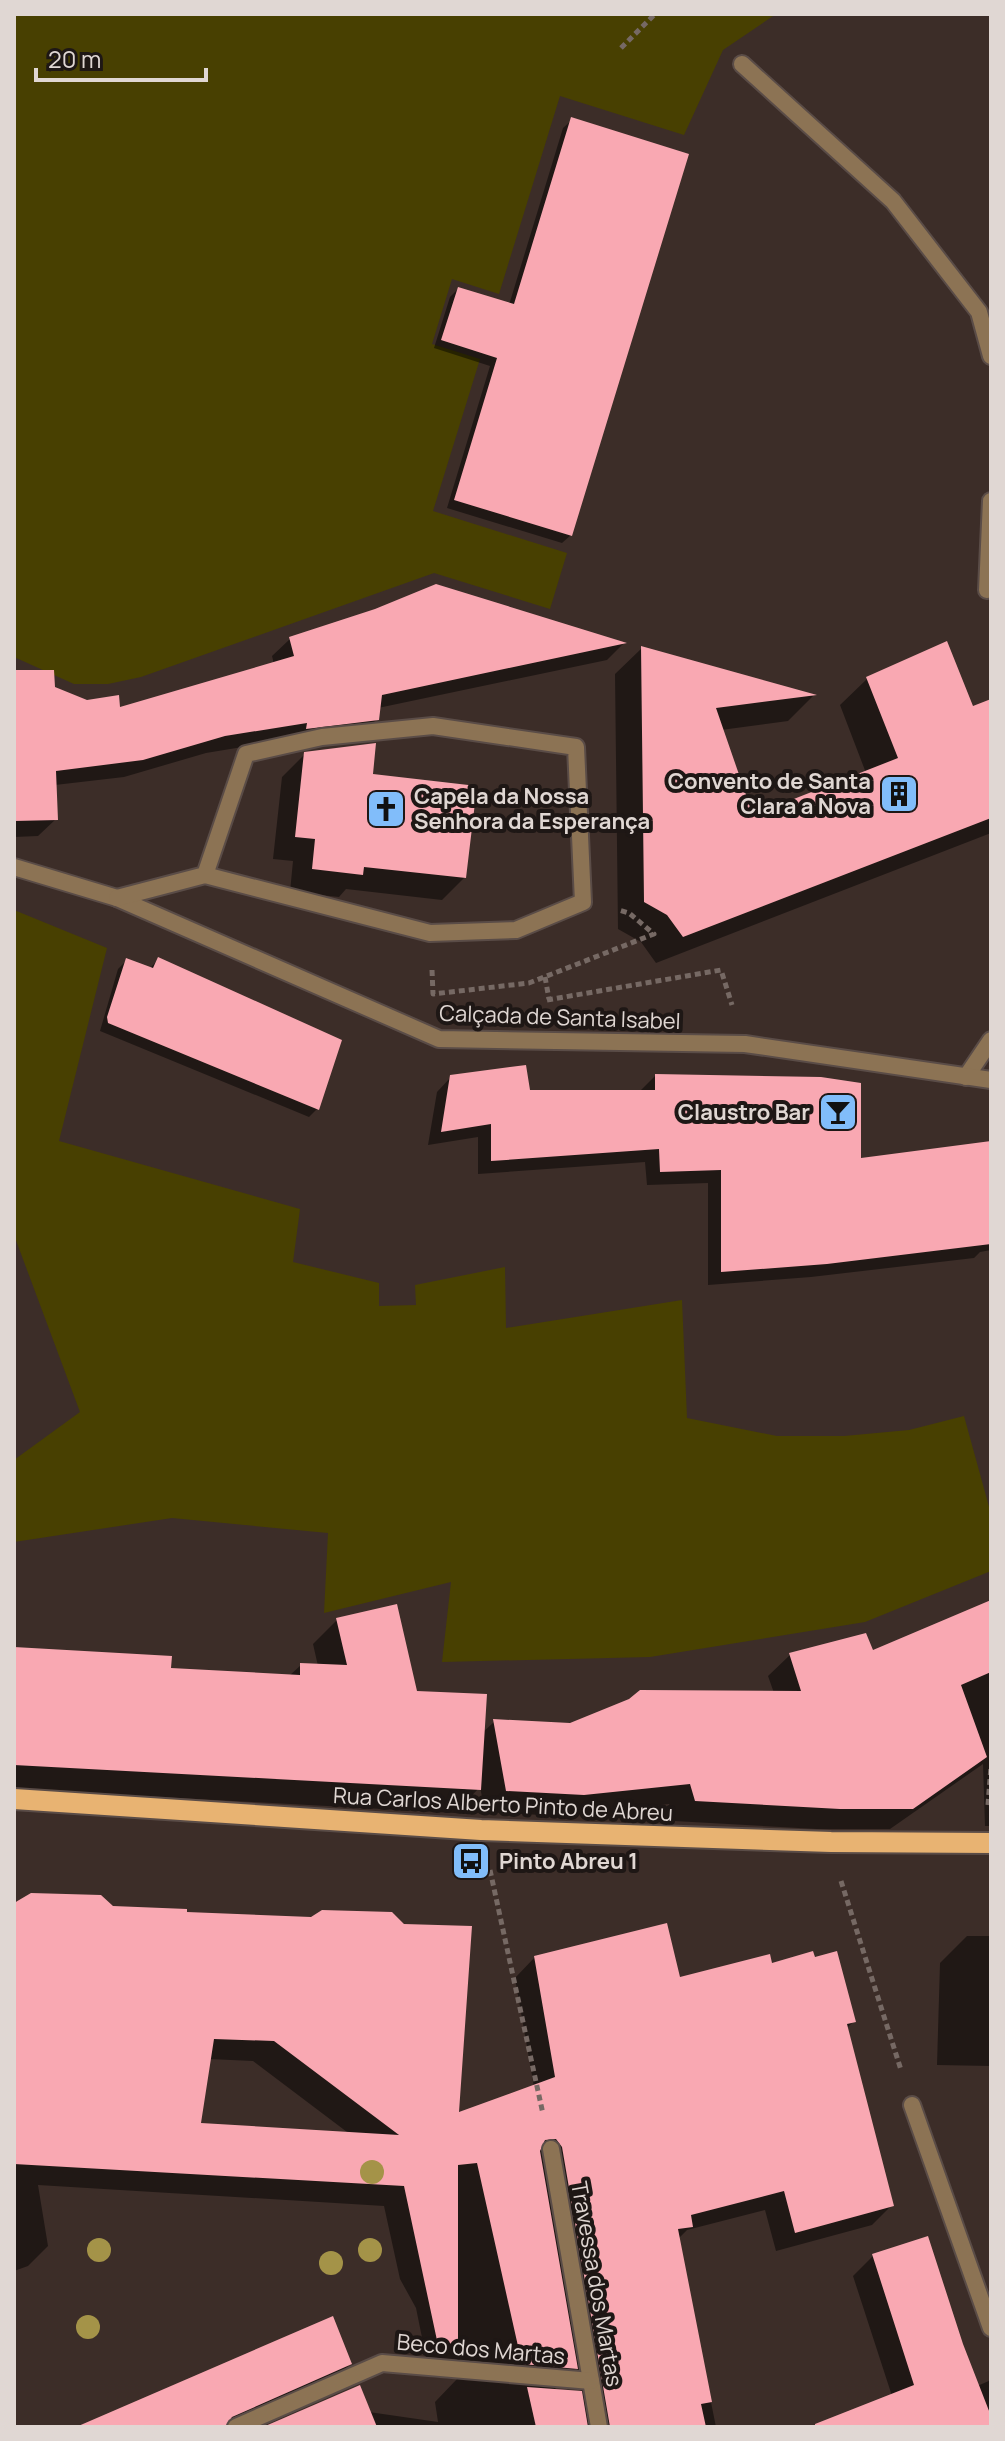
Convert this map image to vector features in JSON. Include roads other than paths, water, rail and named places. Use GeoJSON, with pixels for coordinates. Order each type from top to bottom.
{"type":"FeatureCollection","features":[{"type":"Feature","properties":{"kind":"main road","name":"Rua Carlos Alberto Pinto de Abreu"},"geometry":{"type":"LineString","coordinates":[[14,1799],[481,1830],[816,1841],[991,1843]]}},
{"type":"Feature","properties":{"kind":"street"},"geometry":{"type":"LineString","coordinates":[[742,64],[893,201],[979,312],[991,356]]}},
{"type":"Feature","properties":{"kind":"street"},"geometry":{"type":"LineString","coordinates":[[987,590],[991,501]]}},
{"type":"Feature","properties":{"kind":"street"},"geometry":{"type":"LineString","coordinates":[[117,898],[205,875],[430,933],[516,930],[583,902],[576,747],[433,726],[322,737],[246,754],[205,875]]}},
{"type":"Feature","properties":{"kind":"street","name":"Calçada de Santa Isabel"},"geometry":{"type":"LineString","coordinates":[[14,867],[117,898],[439,1039],[745,1044],[991,1080]]}},
{"type":"Feature","properties":{"kind":"street"},"geometry":{"type":"LineString","coordinates":[[966,1077],[991,1040]]}},
{"type":"Feature","properties":{"kind":"street"},"geometry":{"type":"LineString","coordinates":[[912,2105],[990,2320]]}},
{"type":"Feature","properties":{"kind":"street","name":"Travessa dos Martas"},"geometry":{"type":"LineString","coordinates":[[551,2149],[599,2427]]}},
{"type":"Feature","properties":{"kind":"street","name":"Beco dos Martas"},"geometry":{"type":"LineString","coordinates":[[236,2427],[382,2363],[591,2381]]}},
{"type":"Feature","properties":{"kind":"place","name":"Convento de Santa Clara a Nova"},"geometry":{"type":"Point","coordinates":[899,794]}},
{"type":"Feature","properties":{"kind":"place","name":"Capela da Nossa Senhora da Esperança"},"geometry":{"type":"Point","coordinates":[386,809]}},
{"type":"Feature","properties":{"kind":"place","name":"Claustro Bar"},"geometry":{"type":"Point","coordinates":[838,1112]}},
{"type":"Feature","properties":{"kind":"place","name":"Pinto Abreu 1"},"geometry":{"type":"Point","coordinates":[471,1861]}}]}
